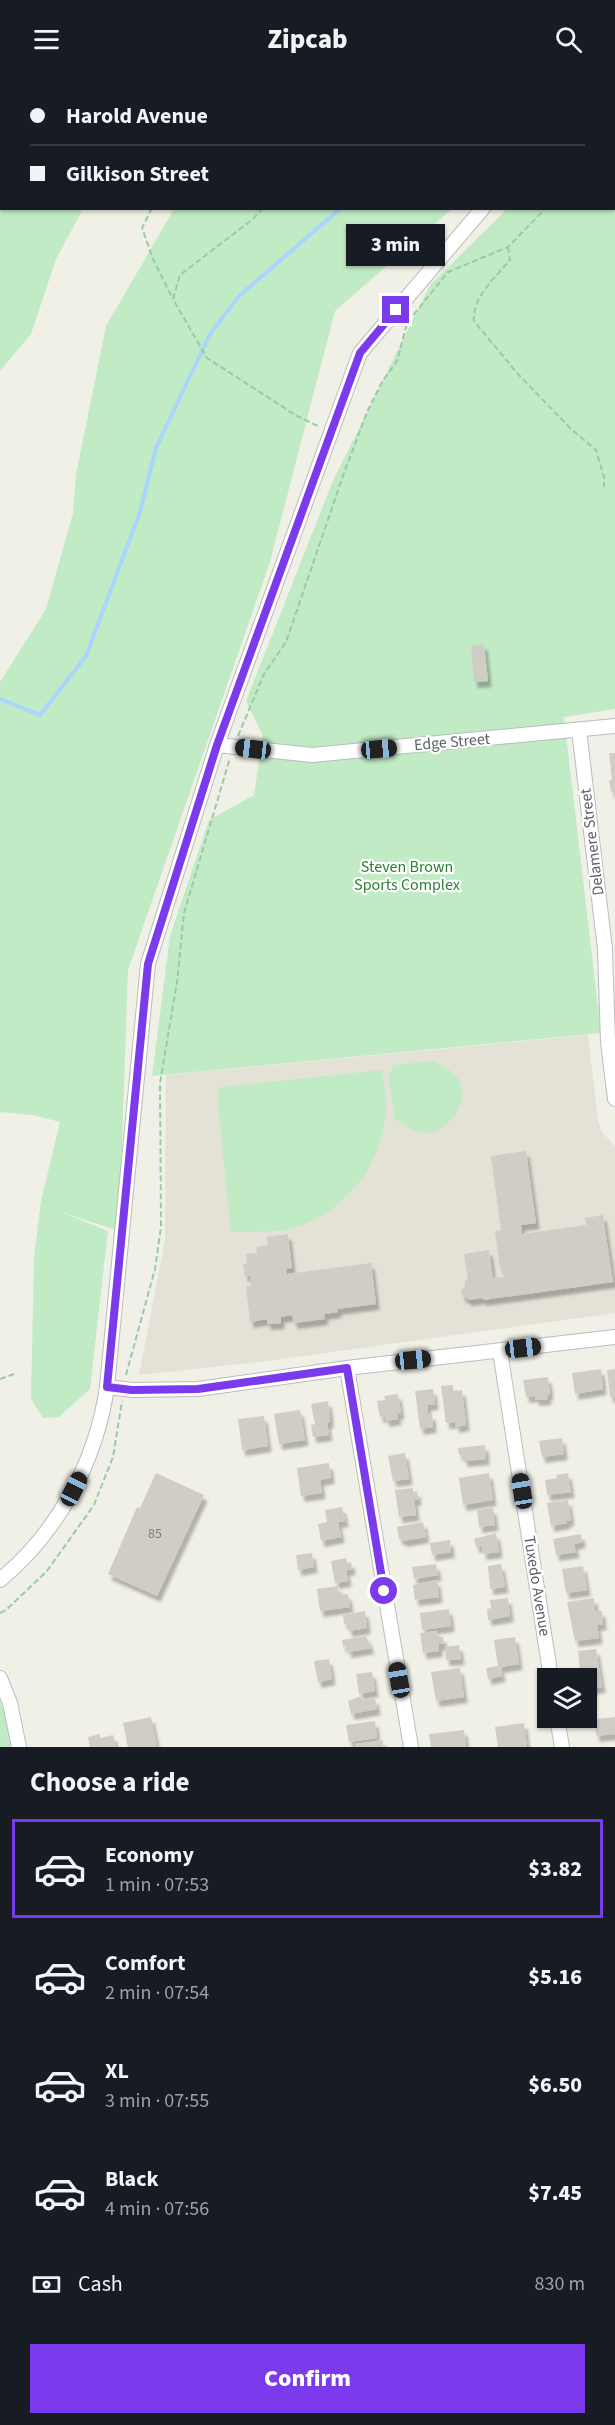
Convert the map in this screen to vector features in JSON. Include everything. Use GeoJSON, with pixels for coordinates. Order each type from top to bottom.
{"type":"FeatureCollection","features":[{"type":"Feature","properties":{"kind":"street"},"geometry":{"type":"LineString","coordinates":[[0,1580],[38,1543],[68,1500],[94,1441],[107,1387],[148,964],[217,745],[360,353],[481,210]]}},
{"type":"Feature","properties":{"kind":"street","name":"Edge Street"},"geometry":{"type":"LineString","coordinates":[[217,745],[312,755],[615,726]]}},
{"type":"Feature","properties":{"kind":"street","name":"Delamere Street"},"geometry":{"type":"LineString","coordinates":[[579,730],[610,949],[608,1042],[615,1098]]}},
{"type":"Feature","properties":{"kind":"street"},"geometry":{"type":"LineString","coordinates":[[107,1387],[198,1389],[347,1368],[615,1337]]}},
{"type":"Feature","properties":{"kind":"street","name":"Tuxedo Avenue"},"geometry":{"type":"LineString","coordinates":[[500,1351],[549,1668]]}},
{"type":"Feature","properties":{"kind":"street"},"geometry":{"type":"LineString","coordinates":[[347,1368],[411,1747]]}},
{"type":"Feature","properties":{"kind":"street"},"geometry":{"type":"LineString","coordinates":[[0,1678],[10,1703],[20,1747]]}},
{"type":"Feature","properties":{"kind":"street"},"geometry":{"type":"LineString","coordinates":[[559,1728],[562,1747]]}},
{"type":"Feature","properties":{"kind":"path"},"geometry":{"type":"LineString","coordinates":[[152,210],[142,228],[153,259],[207,358],[297,416],[331,432]]}},
{"type":"Feature","properties":{"kind":"path"},"geometry":{"type":"LineString","coordinates":[[173,299],[180,275],[253,219],[261,210]]}},
{"type":"Feature","properties":{"kind":"path"},"geometry":{"type":"LineString","coordinates":[[0,1612],[6,1610],[47,1571],[94,1505],[113,1457],[122,1414],[123,1388],[155,1269],[160,1227],[160,1083],[177,982],[184,913],[234,747],[264,674],[286,642],[344,473],[367,412],[382,382],[397,361],[406,323],[448,272],[508,247],[544,210]]}},
{"type":"Feature","properties":{"kind":"path"},"geometry":{"type":"LineString","coordinates":[[508,247],[510,260],[479,298],[473,310],[474,321],[517,373],[571,429],[596,450],[604,477],[604,487]]}},
{"type":"Feature","properties":{"kind":"path"},"geometry":{"type":"LineString","coordinates":[[0,1379],[15,1374]]}},
{"type":"Feature","properties":{"kind":"shaded area"},"geometry":{"type":"Polygon","coordinates":[[[588,1035],[598,1120],[601,1131],[615,1146],[615,1313],[267,1361],[139,1375],[165,1240],[166,1075],[588,1035]]]}},
{"type":"Feature","properties":{"kind":"green space"},"geometry":{"type":"Polygon","coordinates":[[[0,210],[82,210],[56,259],[31,334],[0,371],[0,210]]]}},
{"type":"Feature","properties":{"kind":"green space"},"geometry":{"type":"Polygon","coordinates":[[[173,210],[451,210],[335,311],[270,562],[128,970],[119,1231],[61,1212],[108,1231],[90,1389],[59,1417],[43,1418],[31,1399],[34,1257],[41,1201],[60,1122],[33,1115],[0,1112],[0,682],[46,609],[73,513],[76,474],[106,326],[173,210]]]}},
{"type":"Feature","properties":{"kind":"green space","name":"Steven Brown Sports Complex"},"geometry":{"type":"Polygon","coordinates":[[[506,210],[615,210],[615,709],[564,717],[601,1033],[152,1076],[170,936],[209,820],[254,795],[263,736],[246,701],[332,483],[430,285],[506,210]]]}},
{"type":"Feature","properties":{"kind":"green space"},"geometry":{"type":"Polygon","coordinates":[[[433,1061],[455,1075],[461,1084],[462,1096],[457,1111],[447,1123],[435,1132],[423,1133],[410,1129],[395,1119],[388,1076],[394,1065],[433,1061]]]}},
{"type":"Feature","properties":{"kind":"green space"},"geometry":{"type":"Polygon","coordinates":[[[382,1070],[386,1107],[383,1132],[368,1169],[343,1200],[309,1222],[290,1229],[231,1232],[218,1103],[218,1091],[221,1087],[382,1070]]]}},
{"type":"Feature","properties":{"kind":"green space"},"geometry":{"type":"Polygon","coordinates":[[[0,1702],[4,1710],[12,1747],[0,1747],[0,1702]]]}},
{"type":"Feature","properties":{"kind":"building"},"geometry":{"type":"Polygon","coordinates":[[[484,644],[488,681],[474,682],[471,646],[484,644]]]}},
{"type":"Feature","properties":{"kind":"building"},"geometry":{"type":"Polygon","coordinates":[[[609,753],[615,753],[615,791],[611,792],[609,780],[612,780],[609,753]]]}},
{"type":"Feature","properties":{"kind":"building"},"geometry":{"type":"Polygon","coordinates":[[[526,1151],[536,1223],[521,1225],[522,1234],[586,1225],[585,1218],[603,1215],[613,1282],[483,1300],[483,1298],[468,1300],[462,1296],[461,1291],[465,1286],[465,1280],[468,1279],[464,1254],[489,1250],[493,1278],[504,1277],[503,1268],[500,1269],[495,1231],[501,1230],[491,1156],[526,1151]]]}},
{"type":"Feature","properties":{"kind":"building"},"geometry":{"type":"Polygon","coordinates":[[[288,1234],[292,1268],[286,1269],[287,1274],[371,1263],[376,1304],[337,1309],[338,1312],[324,1314],[325,1319],[294,1323],[292,1315],[281,1317],[281,1323],[267,1324],[267,1319],[250,1322],[246,1286],[251,1286],[250,1276],[245,1276],[243,1264],[247,1263],[246,1254],[257,1253],[256,1247],[268,1245],[267,1237],[288,1234]]]}},
{"type":"Feature","properties":{"kind":"building"},"geometry":{"type":"Polygon","coordinates":[[[601,1369],[603,1389],[575,1394],[572,1373],[601,1369]]]}},
{"type":"Feature","properties":{"kind":"building"},"geometry":{"type":"Polygon","coordinates":[[[615,1369],[615,1397],[610,1397],[607,1370],[615,1369]]]}},
{"type":"Feature","properties":{"kind":"building"},"geometry":{"type":"Polygon","coordinates":[[[548,1377],[550,1394],[547,1395],[548,1399],[536,1400],[535,1396],[526,1397],[523,1380],[548,1377]]]}},
{"type":"Feature","properties":{"kind":"building"},"geometry":{"type":"Polygon","coordinates":[[[453,1385],[453,1391],[462,1390],[466,1425],[456,1427],[455,1422],[446,1423],[441,1386],[453,1385]]]}},
{"type":"Feature","properties":{"kind":"building"},"geometry":{"type":"Polygon","coordinates":[[[433,1389],[435,1404],[427,1405],[428,1414],[432,1414],[433,1427],[420,1429],[415,1391],[433,1389]]]}},
{"type":"Feature","properties":{"kind":"building"},"geometry":{"type":"Polygon","coordinates":[[[398,1394],[401,1413],[397,1414],[398,1419],[386,1421],[385,1416],[380,1417],[377,1401],[385,1400],[384,1396],[398,1394]]]}},
{"type":"Feature","properties":{"kind":"building"},"geometry":{"type":"Polygon","coordinates":[[[328,1401],[329,1435],[313,1437],[311,1425],[315,1424],[311,1404],[328,1401]]]}},
{"type":"Feature","properties":{"kind":"building"},"geometry":{"type":"Polygon","coordinates":[[[300,1410],[305,1440],[279,1444],[274,1414],[300,1410]]]}},
{"type":"Feature","properties":{"kind":"building"},"geometry":{"type":"Polygon","coordinates":[[[264,1416],[268,1446],[242,1450],[238,1419],[264,1416]]]}},
{"type":"Feature","properties":{"kind":"building"},"geometry":{"type":"Polygon","coordinates":[[[562,1438],[564,1454],[542,1457],[539,1441],[562,1438]]]}},
{"type":"Feature","properties":{"kind":"building"},"geometry":{"type":"Polygon","coordinates":[[[485,1445],[486,1459],[464,1461],[463,1455],[459,1455],[458,1448],[485,1445]]]}},
{"type":"Feature","properties":{"kind":"building"},"geometry":{"type":"Polygon","coordinates":[[[405,1453],[409,1479],[393,1481],[388,1456],[405,1453]]]}},
{"type":"Feature","properties":{"kind":"building"},"geometry":{"type":"Polygon","coordinates":[[[329,1463],[331,1478],[320,1480],[322,1493],[301,1496],[297,1468],[329,1463]]]}},
{"type":"Feature","properties":{"kind":"building"},"geometry":{"type":"Polygon","coordinates":[[[156,1473],[204,1495],[157,1596],[108,1574],[137,1507],[140,1508],[156,1473]]]}},
{"type":"Feature","properties":{"kind":"building"},"geometry":{"type":"Polygon","coordinates":[[[489,1473],[493,1500],[463,1505],[459,1478],[489,1473]]]}},
{"type":"Feature","properties":{"kind":"building"},"geometry":{"type":"Polygon","coordinates":[[[568,1473],[571,1492],[547,1495],[545,1480],[568,1473]]]}},
{"type":"Feature","properties":{"kind":"building"},"geometry":{"type":"Polygon","coordinates":[[[413,1488],[413,1492],[417,1491],[418,1499],[414,1500],[416,1515],[399,1517],[395,1490],[413,1488]]]}},
{"type":"Feature","properties":{"kind":"building"},"geometry":{"type":"Polygon","coordinates":[[[568,1500],[571,1520],[551,1526],[547,1503],[568,1500]]]}},
{"type":"Feature","properties":{"kind":"building"},"geometry":{"type":"Polygon","coordinates":[[[342,1507],[345,1521],[338,1522],[341,1537],[321,1541],[318,1524],[327,1522],[325,1510],[342,1507]]]}},
{"type":"Feature","properties":{"kind":"building"},"geometry":{"type":"Polygon","coordinates":[[[493,1508],[495,1525],[479,1527],[477,1510],[493,1508]]]}},
{"type":"Feature","properties":{"kind":"building"},"geometry":{"type":"Polygon","coordinates":[[[423,1522],[426,1537],[403,1541],[399,1539],[397,1527],[423,1522]]]}},
{"type":"Feature","properties":{"kind":"building"},"geometry":{"type":"Polygon","coordinates":[[[496,1533],[499,1552],[483,1554],[482,1546],[476,1547],[474,1539],[496,1533]]]}},
{"type":"Feature","properties":{"kind":"building"},"geometry":{"type":"Polygon","coordinates":[[[581,1534],[582,1542],[574,1544],[576,1552],[556,1555],[553,1539],[581,1534]]]}},
{"type":"Feature","properties":{"kind":"building"},"geometry":{"type":"Polygon","coordinates":[[[450,1540],[451,1552],[432,1555],[430,1543],[450,1540]]]}},
{"type":"Feature","properties":{"kind":"building"},"geometry":{"type":"Polygon","coordinates":[[[312,1553],[314,1567],[298,1570],[296,1555],[312,1553]]]}},
{"type":"Feature","properties":{"kind":"building"},"geometry":{"type":"Polygon","coordinates":[[[346,1558],[347,1563],[351,1562],[352,1569],[346,1570],[348,1581],[335,1583],[331,1561],[346,1558]]]}},
{"type":"Feature","properties":{"kind":"building"},"geometry":{"type":"Polygon","coordinates":[[[436,1564],[438,1575],[414,1579],[412,1567],[436,1564]]]}},
{"type":"Feature","properties":{"kind":"building"},"geometry":{"type":"Polygon","coordinates":[[[501,1564],[505,1587],[490,1589],[488,1566],[501,1564]]]}},
{"type":"Feature","properties":{"kind":"building"},"geometry":{"type":"Polygon","coordinates":[[[583,1566],[587,1590],[566,1593],[562,1569],[583,1566]]]}},
{"type":"Feature","properties":{"kind":"building"},"geometry":{"type":"Polygon","coordinates":[[[437,1580],[439,1597],[415,1600],[413,1585],[437,1580]]]}},
{"type":"Feature","properties":{"kind":"building"},"geometry":{"type":"Polygon","coordinates":[[[338,1586],[339,1595],[348,1594],[350,1607],[320,1611],[317,1589],[338,1586]]]}},
{"type":"Feature","properties":{"kind":"building"},"geometry":{"type":"Polygon","coordinates":[[[508,1598],[510,1616],[488,1620],[487,1609],[491,1608],[490,1600],[508,1598]]]}},
{"type":"Feature","properties":{"kind":"building"},"geometry":{"type":"Polygon","coordinates":[[[594,1598],[595,1611],[602,1611],[603,1624],[597,1625],[599,1638],[575,1641],[567,1602],[594,1598]]]}},
{"type":"Feature","properties":{"kind":"building"},"geometry":{"type":"Polygon","coordinates":[[[449,1609],[451,1626],[422,1630],[420,1613],[449,1609]]]}},
{"type":"Feature","properties":{"kind":"building"},"geometry":{"type":"Polygon","coordinates":[[[365,1611],[367,1628],[349,1631],[347,1623],[344,1624],[343,1615],[365,1611]]]}},
{"type":"Feature","properties":{"kind":"building"},"geometry":{"type":"Polygon","coordinates":[[[437,1631],[438,1637],[443,1637],[444,1644],[439,1644],[439,1651],[423,1653],[420,1633],[437,1631]]]}},
{"type":"Feature","properties":{"kind":"building"},"geometry":{"type":"Polygon","coordinates":[[[366,1636],[371,1648],[348,1652],[347,1646],[343,1647],[342,1640],[366,1636]]]}},
{"type":"Feature","properties":{"kind":"building"},"geometry":{"type":"Polygon","coordinates":[[[515,1637],[519,1664],[500,1667],[502,1676],[488,1679],[486,1668],[498,1666],[494,1640],[515,1637]]]}},
{"type":"Feature","properties":{"kind":"building"},"geometry":{"type":"Polygon","coordinates":[[[459,1645],[461,1659],[446,1660],[445,1647],[459,1645]]]}},
{"type":"Feature","properties":{"kind":"building"},"geometry":{"type":"Polygon","coordinates":[[[596,1649],[602,1687],[597,1688],[597,1668],[580,1668],[578,1651],[596,1649]]]}},
{"type":"Feature","properties":{"kind":"building"},"geometry":{"type":"Polygon","coordinates":[[[329,1659],[332,1679],[318,1682],[314,1661],[329,1659]]]}},
{"type":"Feature","properties":{"kind":"building"},"geometry":{"type":"Polygon","coordinates":[[[460,1668],[464,1697],[436,1701],[431,1672],[460,1668]]]}},
{"type":"Feature","properties":{"kind":"building"},"geometry":{"type":"Polygon","coordinates":[[[372,1672],[375,1691],[359,1694],[356,1674],[372,1672]]]}},
{"type":"Feature","properties":{"kind":"building"},"geometry":{"type":"Polygon","coordinates":[[[361,1696],[362,1700],[375,1698],[377,1709],[351,1714],[348,1701],[361,1696]]]}},
{"type":"Feature","properties":{"kind":"building"},"geometry":{"type":"Polygon","coordinates":[[[151,1717],[157,1747],[128,1747],[123,1723],[151,1717]]]}},
{"type":"Feature","properties":{"kind":"building"},"geometry":{"type":"Polygon","coordinates":[[[615,1717],[615,1734],[596,1736],[597,1719],[615,1717]]]}},
{"type":"Feature","properties":{"kind":"building"},"geometry":{"type":"Polygon","coordinates":[[[375,1721],[377,1738],[349,1742],[346,1725],[375,1721]]]}},
{"type":"Feature","properties":{"kind":"building"},"geometry":{"type":"Polygon","coordinates":[[[524,1723],[527,1747],[498,1747],[495,1727],[524,1723]]]}},
{"type":"Feature","properties":{"kind":"building"},"geometry":{"type":"Polygon","coordinates":[[[464,1730],[466,1747],[431,1747],[429,1734],[464,1730]]]}},
{"type":"Feature","properties":{"kind":"building"},"geometry":{"type":"Polygon","coordinates":[[[100,1734],[100,1738],[113,1735],[116,1747],[90,1747],[88,1737],[100,1734]]]}},
{"type":"Feature","properties":{"kind":"building"},"geometry":{"type":"Polygon","coordinates":[[[383,1740],[383,1747],[355,1747],[355,1744],[383,1740]]]}},
{"type":"Feature","properties":{"kind":"waterway"},"geometry":{"type":"LineString","coordinates":[[0,699],[40,715],[86,656],[140,512],[156,448],[210,334],[239,296],[339,210]]}},
{"type":"Feature","properties":{"kind":"route"},"geometry":{"type":"LineString","coordinates":[[384,1591],[347,1368],[198,1389],[132,1390],[107,1387],[148,964],[217,745],[360,353],[396,310]]}}]}
